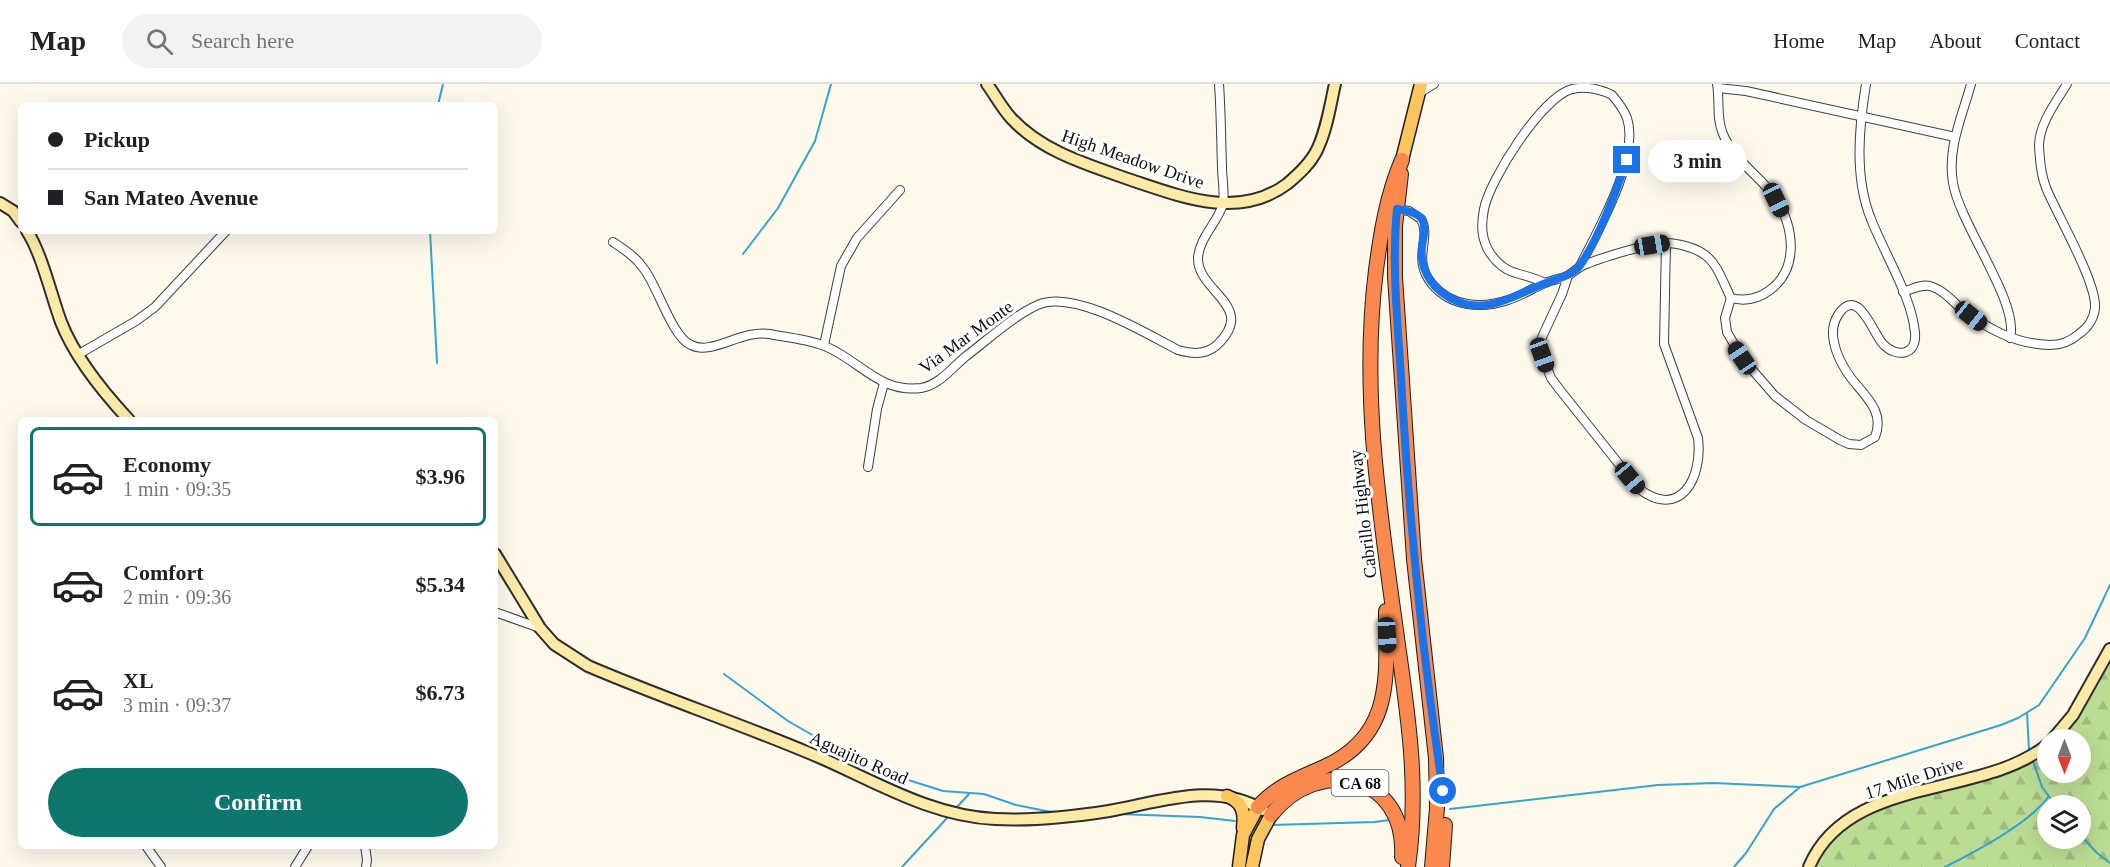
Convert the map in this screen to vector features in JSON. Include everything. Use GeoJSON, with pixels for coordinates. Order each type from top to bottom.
{"type":"FeatureCollection","features":[{"type":"Feature","properties":{"kind":"highway","name":"Cabrillo Highway"},"geometry":{"type":"LineString","coordinates":[[1402,159],[1394,243],[1395,277],[1410,509],[1420,626],[1436,758],[1437,808],[1432,867]]}},
{"type":"Feature","properties":{"kind":"highway","name":"Cabrillo Highway"},"geometry":{"type":"LineString","coordinates":[[1402,159],[1393,182],[1385,214],[1377,265],[1370,365],[1371,431],[1413,768],[1413,817],[1408,867]]}},
{"type":"Feature","properties":{"kind":"highway"},"geometry":{"type":"LineString","coordinates":[[1258,807],[1269,795],[1284,785],[1345,755],[1363,737],[1376,717],[1384,696],[1387,674],[1388,567]]}},
{"type":"Feature","properties":{"kind":"highway"},"geometry":{"type":"LineString","coordinates":[[1436,758],[1444,808],[1442,867]]}},
{"type":"Feature","properties":{"kind":"highway","name":"CA 68"},"geometry":{"type":"LineString","coordinates":[[1271,815],[1290,796],[1313,784],[1340,779],[1363,784],[1380,795],[1395,815],[1401,836],[1401,867]]}},
{"type":"Feature","properties":{"kind":"main road","name":"Cabrillo Highway"},"geometry":{"type":"LineString","coordinates":[[1402,159],[1420,89]]}},
{"type":"Feature","properties":{"kind":"main road"},"geometry":{"type":"LineString","coordinates":[[1227,796],[1235,800],[1242,808],[1244,817],[1239,867]]}},
{"type":"Feature","properties":{"kind":"main road"},"geometry":{"type":"LineString","coordinates":[[1241,841],[1247,824],[1258,807]]}},
{"type":"Feature","properties":{"kind":"main road","name":"CA 68"},"geometry":{"type":"LineString","coordinates":[[1252,867],[1258,839],[1271,815]]}},
{"type":"Feature","properties":{"kind":"street","name":"High Meadow Drive"},"geometry":{"type":"LineString","coordinates":[[987,84],[1019,126],[1057,152],[1185,198],[1223,203],[1252,201],[1268,195],[1282,188],[1302,170],[1316,152],[1321,141],[1335,84]]}},
{"type":"Feature","properties":{"kind":"street","name":"Via Mar Monte"},"geometry":{"type":"LineString","coordinates":[[613,242],[636,259],[645,269],[677,332],[691,346],[705,348],[739,336],[765,333],[824,345],[884,383],[908,388],[928,386],[941,378],[996,332],[1030,309],[1052,302],[1083,305],[1178,350],[1197,353],[1213,348],[1228,331],[1231,317],[1227,303],[1203,277],[1198,258],[1201,247],[1223,203],[1219,84]]}},
{"type":"Feature","properties":{"kind":"street"},"geometry":{"type":"LineString","coordinates":[[1420,89],[1434,84]]}},
{"type":"Feature","properties":{"kind":"street"},"geometry":{"type":"LineString","coordinates":[[1397,209],[1409,211],[1421,219],[1425,230],[1421,255],[1424,270],[1431,283],[1451,298],[1473,305],[1509,300],[1545,283],[1568,276],[1580,266],[1633,250],[1666,243],[1689,248],[1706,255],[1712,261],[1731,298],[1725,318],[1727,332],[1742,358],[1789,408],[1840,440],[1849,444],[1861,445],[1875,437],[1878,419],[1873,404],[1846,370],[1834,345],[1833,327],[1841,312],[1850,306],[1863,312],[1884,345],[1897,353],[1910,352],[1915,344],[1915,333],[1903,292],[1864,199],[1861,116],[1866,84]]}},
{"type":"Feature","properties":{"kind":"street"},"geometry":{"type":"LineString","coordinates":[[1971,84],[1955,137],[1951,170],[1956,198],[2008,307],[2012,326],[2010,338]]}},
{"type":"Feature","properties":{"kind":"street"},"geometry":{"type":"LineString","coordinates":[[1903,292],[1920,286],[1932,287],[1981,324],[2010,338],[2048,345],[2067,342],[2082,332],[2094,312],[2095,300],[2091,285],[2048,191],[2040,161],[2039,142],[2042,129],[2067,84]]}},
{"type":"Feature","properties":{"kind":"street"},"geometry":{"type":"LineString","coordinates":[[1731,298],[1745,301],[1772,288],[1788,268],[1792,246],[1788,226],[1776,200],[1738,158],[1723,136],[1719,120],[1718,86],[1955,137]]}},
{"type":"Feature","properties":{"kind":"street"},"geometry":{"type":"LineString","coordinates":[[1545,283],[1517,275],[1507,270],[1495,259],[1482,236],[1484,207],[1493,182],[1517,142],[1534,120],[1570,89],[1591,88],[1612,95],[1627,118],[1630,134],[1627,160],[1611,203],[1580,266]]}},
{"type":"Feature","properties":{"kind":"street"},"geometry":{"type":"LineString","coordinates":[[824,345],[841,266],[857,238],[900,190]]}},
{"type":"Feature","properties":{"kind":"street"},"geometry":{"type":"LineString","coordinates":[[0,203],[13,211],[18,218]]}},
{"type":"Feature","properties":{"kind":"street"},"geometry":{"type":"LineString","coordinates":[[28,234],[39,257],[62,325],[111,400],[126,417]]}},
{"type":"Feature","properties":{"kind":"street"},"geometry":{"type":"LineString","coordinates":[[79,354],[136,321],[155,307],[223,234]]}},
{"type":"Feature","properties":{"kind":"street"},"geometry":{"type":"LineString","coordinates":[[1568,276],[1539,345],[1548,371],[1566,398],[1638,488],[1653,496],[1672,500],[1684,493],[1696,473],[1700,451],[1694,427],[1664,344],[1666,243]]}},
{"type":"Feature","properties":{"kind":"street"},"geometry":{"type":"LineString","coordinates":[[868,467],[877,409],[884,383]]}},
{"type":"Feature","properties":{"kind":"street","name":"Aguajito Road"},"geometry":{"type":"LineString","coordinates":[[498,559],[540,628],[554,644],[588,666],[821,758],[901,795],[959,815],[995,819],[1063,817],[1199,794],[1227,796],[1258,807],[1271,815]]}},
{"type":"Feature","properties":{"kind":"street"},"geometry":{"type":"LineString","coordinates":[[498,613],[540,628]]}},
{"type":"Feature","properties":{"kind":"street"},"geometry":{"type":"LineString","coordinates":[[2064,729],[2110,649]]}},
{"type":"Feature","properties":{"kind":"street","name":"17 Mile Drive"},"geometry":{"type":"LineString","coordinates":[[1809,867],[1821,846],[1835,831],[1858,813],[1909,794],[2000,768],[2037,751]]}},
{"type":"Feature","properties":{"kind":"street"},"geometry":{"type":"LineString","coordinates":[[148,849],[161,867]]}},
{"type":"Feature","properties":{"kind":"street"},"geometry":{"type":"LineString","coordinates":[[295,867],[306,849]]}},
{"type":"Feature","properties":{"kind":"street"},"geometry":{"type":"LineString","coordinates":[[365,849],[366,867]]}},
{"type":"Feature","properties":{"kind":"green space"},"geometry":{"type":"Polygon","coordinates":[[[2110,649],[2110,867],[1809,867],[1847,820],[1980,774],[2037,748],[2037,783],[2091,783],[2091,729],[2058,729],[2110,649]]]}},
{"type":"Feature","properties":{"kind":"waterway"},"geometry":{"type":"LineString","coordinates":[[439,102],[443,84]]}},
{"type":"Feature","properties":{"kind":"waterway"},"geometry":{"type":"LineString","coordinates":[[743,254],[778,208],[815,141],[831,84]]}},
{"type":"Feature","properties":{"kind":"waterway"},"geometry":{"type":"LineString","coordinates":[[430,234],[437,363]]}},
{"type":"Feature","properties":{"kind":"waterway"},"geometry":{"type":"LineString","coordinates":[[1450,809],[1658,785],[1714,783],[1800,787],[2001,725],[2039,705],[2085,638],[2110,585]]}},
{"type":"Feature","properties":{"kind":"waterway"},"geometry":{"type":"LineString","coordinates":[[724,674],[788,721],[855,763],[943,791],[984,794],[1016,805],[1056,813]]}},
{"type":"Feature","properties":{"kind":"waterway"},"geometry":{"type":"LineString","coordinates":[[2027,713],[2029,750]]}},
{"type":"Feature","properties":{"kind":"waterway"},"geometry":{"type":"LineString","coordinates":[[2033,761],[2042,787],[2048,795]]}},
{"type":"Feature","properties":{"kind":"waterway"},"geometry":{"type":"LineString","coordinates":[[1734,867],[1746,853],[1774,809],[1800,787]]}},
{"type":"Feature","properties":{"kind":"waterway"},"geometry":{"type":"LineString","coordinates":[[957,807],[969,794]]}},
{"type":"Feature","properties":{"kind":"waterway"},"geometry":{"type":"LineString","coordinates":[[1945,867],[2016,826],[2037,809]]}},
{"type":"Feature","properties":{"kind":"waterway"},"geometry":{"type":"LineString","coordinates":[[1118,814],[1200,817],[1235,821]]}},
{"type":"Feature","properties":{"kind":"waterway"},"geometry":{"type":"LineString","coordinates":[[902,867],[947,818]]}},
{"type":"Feature","properties":{"kind":"waterway"},"geometry":{"type":"LineString","coordinates":[[1271,825],[1390,820]]}},
{"type":"Feature","properties":{"kind":"waterway"},"geometry":{"type":"LineString","coordinates":[[2091,847],[2110,863]]}},
{"type":"Feature","properties":{"kind":"route"},"geometry":{"type":"LineString","coordinates":[[1443,791],[1436,758],[1414,559],[1395,293],[1394,243],[1397,209],[1413,213],[1423,222],[1425,230],[1422,262],[1427,276],[1437,289],[1461,303],[1473,305],[1497,303],[1568,276],[1580,266],[1611,203],[1627,160]]}}]}
